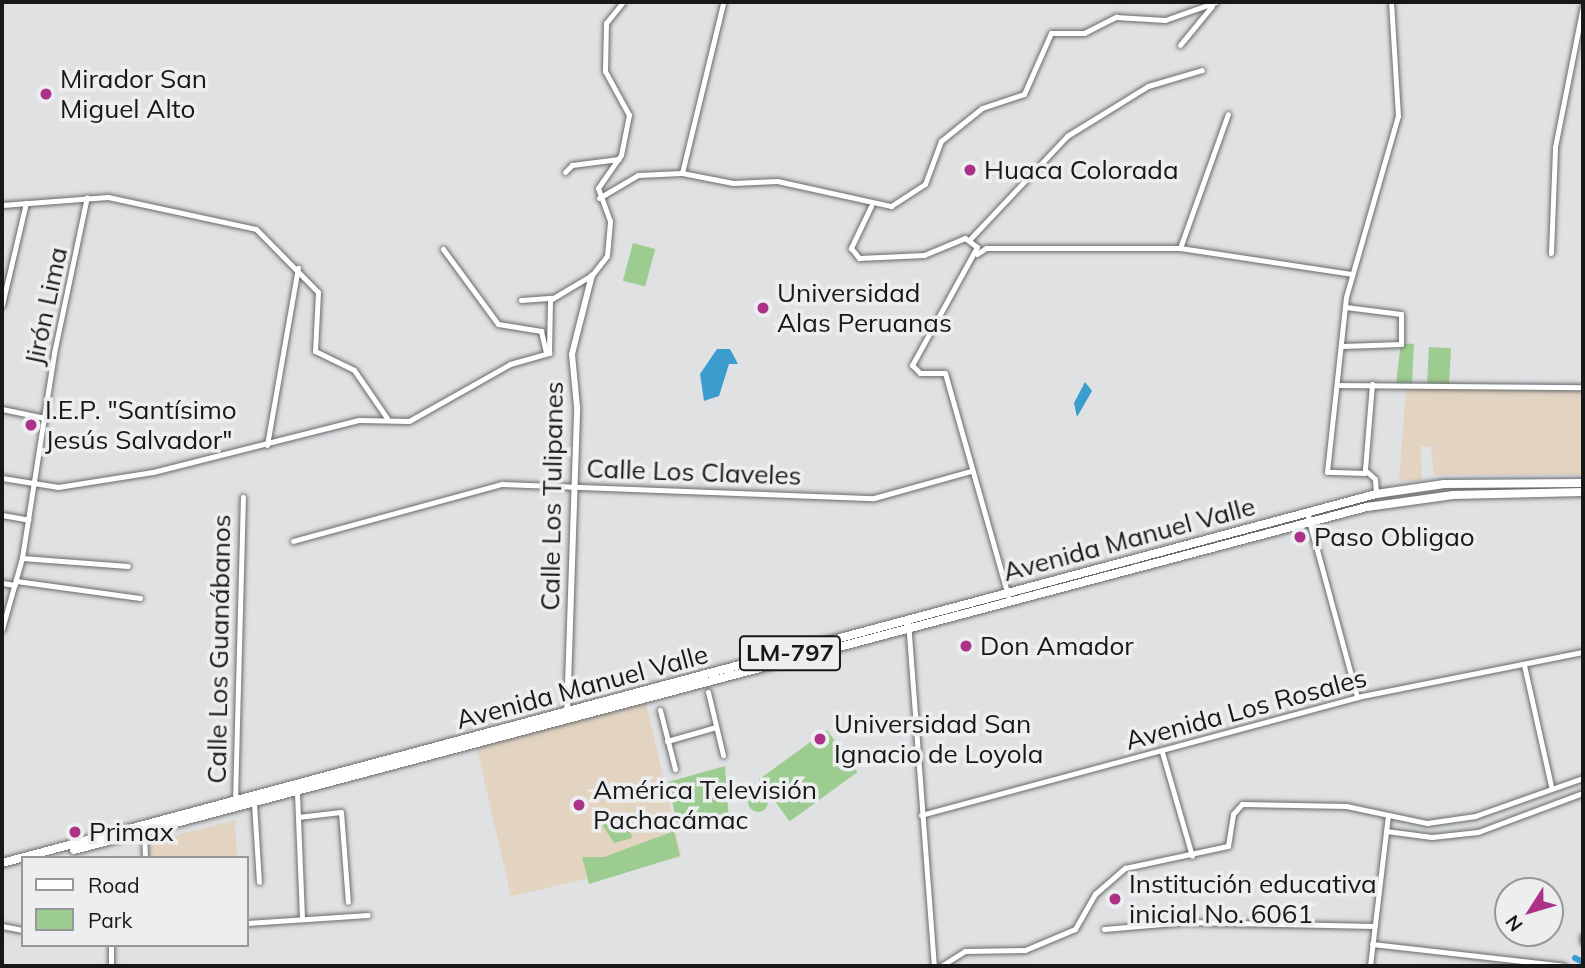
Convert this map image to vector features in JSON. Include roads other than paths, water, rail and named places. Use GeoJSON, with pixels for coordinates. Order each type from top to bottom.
{"type":"FeatureCollection","features":[{"type":"Feature","properties":{"kind":"main road","name":"Avenida Manuel Valle"},"geometry":{"type":"LineString","coordinates":[[31,856],[296,793],[1308,517],[1376,494],[1444,484],[1583,482]]}},
{"type":"Feature","properties":{"kind":"main road","name":"Avenida Manuel Valle"},"geometry":{"type":"LineString","coordinates":[[1308,517],[1409,498],[1583,492]]}},
{"type":"Feature","properties":{"kind":"main road","name":"Avenida Manuel Valle"},"geometry":{"type":"LineString","coordinates":[[51,856],[235,801],[567,717]]}},
{"type":"Feature","properties":{"kind":"main road","name":"Avenida Manuel Valle"},"geometry":{"type":"LineString","coordinates":[[2,863],[21,858]]}},
{"type":"Feature","properties":{"kind":"main road"},"geometry":{"type":"LineString","coordinates":[[2,869],[21,864]]}},
{"type":"Feature","properties":{"kind":"street"},"geometry":{"type":"LineString","coordinates":[[521,300],[552,298],[592,275],[607,256],[610,225],[599,198],[604,174],[619,159],[629,111],[606,71],[606,23],[624,2]]}},
{"type":"Feature","properties":{"kind":"street"},"geometry":{"type":"LineString","coordinates":[[599,198],[638,175],[682,173],[733,183],[777,181],[871,206],[891,206],[925,184],[941,141],[982,108],[1024,94],[1051,33],[1084,33],[1116,17],[1165,20],[1217,2]]}},
{"type":"Feature","properties":{"kind":"street"},"geometry":{"type":"LineString","coordinates":[[1180,44],[1217,2]]}},
{"type":"Feature","properties":{"kind":"street"},"geometry":{"type":"LineString","coordinates":[[1376,494],[1375,479],[1365,473],[1326,472],[1351,274],[1398,116],[1391,2]]}},
{"type":"Feature","properties":{"kind":"street"},"geometry":{"type":"LineString","coordinates":[[682,173],[723,4]]}},
{"type":"Feature","properties":{"kind":"street"},"geometry":{"type":"LineString","coordinates":[[1551,253],[1555,147],[1583,6]]}},
{"type":"Feature","properties":{"kind":"street"},"geometry":{"type":"LineString","coordinates":[[871,206],[851,248],[859,258],[925,256],[971,239],[1067,136],[1148,86],[1202,70]]}},
{"type":"Feature","properties":{"kind":"street"},"geometry":{"type":"LineString","coordinates":[[1180,248],[1228,114]]}},
{"type":"Feature","properties":{"kind":"street"},"geometry":{"type":"LineString","coordinates":[[565,172],[572,165],[619,159]]}},
{"type":"Feature","properties":{"kind":"street"},"geometry":{"type":"LineString","coordinates":[[2,205],[87,197],[128,200],[196,221],[245,223],[298,268],[318,292],[315,351],[360,376],[387,418]]}},
{"type":"Feature","properties":{"kind":"street","name":"Jirón Lima"},"geometry":{"type":"LineString","coordinates":[[2,629],[22,558],[45,418],[87,197]]}},
{"type":"Feature","properties":{"kind":"street"},"geometry":{"type":"LineString","coordinates":[[2,305],[5,269],[26,203]]}},
{"type":"Feature","properties":{"kind":"street"},"geometry":{"type":"LineString","coordinates":[[971,239],[977,254]]}},
{"type":"Feature","properties":{"kind":"street"},"geometry":{"type":"LineString","coordinates":[[1008,598],[945,373],[920,373],[913,361],[977,254],[986,248],[1180,248],[1351,274]]}},
{"type":"Feature","properties":{"kind":"street"},"geometry":{"type":"LineString","coordinates":[[443,249],[498,324],[541,331],[545,356]]}},
{"type":"Feature","properties":{"kind":"street"},"geometry":{"type":"LineString","coordinates":[[267,445],[298,268]]}},
{"type":"Feature","properties":{"kind":"street","name":"Calle Los Tulipanes"},"geometry":{"type":"LineString","coordinates":[[567,717],[574,486],[572,354],[592,275]]}},
{"type":"Feature","properties":{"kind":"street"},"geometry":{"type":"LineString","coordinates":[[2,478],[35,486],[153,472],[387,418],[417,418],[510,364],[545,356],[552,348],[547,310],[552,298]]}},
{"type":"Feature","properties":{"kind":"street"},"geometry":{"type":"LineString","coordinates":[[1342,346],[1401,344],[1401,314],[1345,307]]}},
{"type":"Feature","properties":{"kind":"street"},"geometry":{"type":"LineString","coordinates":[[1365,473],[1372,384]]}},
{"type":"Feature","properties":{"kind":"street"},"geometry":{"type":"LineString","coordinates":[[1337,385],[1583,387]]}},
{"type":"Feature","properties":{"kind":"street"},"geometry":{"type":"LineString","coordinates":[[2,409],[45,418]]}},
{"type":"Feature","properties":{"kind":"street","name":"Calle Los Claveles"},"geometry":{"type":"LineString","coordinates":[[293,541],[474,488],[574,486],[874,498],[971,471]]}},
{"type":"Feature","properties":{"kind":"street","name":"Calle Los Guanábanos"},"geometry":{"type":"LineString","coordinates":[[235,801],[243,497]]}},
{"type":"Feature","properties":{"kind":"street"},"geometry":{"type":"LineString","coordinates":[[2,515],[29,520]]}},
{"type":"Feature","properties":{"kind":"street"},"geometry":{"type":"LineString","coordinates":[[1308,517],[1357,697]]}},
{"type":"Feature","properties":{"kind":"street"},"geometry":{"type":"LineString","coordinates":[[22,558],[128,566]]}},
{"type":"Feature","properties":{"kind":"street"},"geometry":{"type":"LineString","coordinates":[[2,583],[139,598]]}},
{"type":"Feature","properties":{"kind":"street"},"geometry":{"type":"LineString","coordinates":[[908,625],[934,966]]}},
{"type":"Feature","properties":{"kind":"street","name":"Avenida Los Rosales"},"geometry":{"type":"LineString","coordinates":[[921,815],[1162,752],[1357,697],[1583,652]]}},
{"type":"Feature","properties":{"kind":"street"},"geometry":{"type":"LineString","coordinates":[[1524,665],[1551,786]]}},
{"type":"Feature","properties":{"kind":"street"},"geometry":{"type":"LineString","coordinates":[[708,692],[723,755]]}},
{"type":"Feature","properties":{"kind":"street"},"geometry":{"type":"LineString","coordinates":[[660,710],[675,769]]}},
{"type":"Feature","properties":{"kind":"street"},"geometry":{"type":"LineString","coordinates":[[667,741],[716,727]]}},
{"type":"Feature","properties":{"kind":"street"},"geometry":{"type":"LineString","coordinates":[[1162,752],[1192,856]]}},
{"type":"Feature","properties":{"kind":"street"},"geometry":{"type":"LineString","coordinates":[[941,966],[965,951],[1025,950],[1075,929],[1112,875],[1228,846],[1242,804],[1346,806],[1427,823],[1475,816],[1551,786],[1583,778]]}},
{"type":"Feature","properties":{"kind":"street"},"geometry":{"type":"LineString","coordinates":[[296,793],[302,919]]}},
{"type":"Feature","properties":{"kind":"street"},"geometry":{"type":"LineString","coordinates":[[1386,831],[1432,837],[1478,832],[1583,793]]}},
{"type":"Feature","properties":{"kind":"street"},"geometry":{"type":"LineString","coordinates":[[254,803],[259,882]]}},
{"type":"Feature","properties":{"kind":"street"},"geometry":{"type":"LineString","coordinates":[[298,817],[341,813],[348,902]]}},
{"type":"Feature","properties":{"kind":"street"},"geometry":{"type":"LineString","coordinates":[[1370,966],[1388,816]]}},
{"type":"Feature","properties":{"kind":"street"},"geometry":{"type":"LineString","coordinates":[[144,829],[145,856]]}},
{"type":"Feature","properties":{"kind":"street"},"geometry":{"type":"LineString","coordinates":[[248,923],[368,915]]}},
{"type":"Feature","properties":{"kind":"street"},"geometry":{"type":"LineString","coordinates":[[1104,929],[1186,922],[1374,926]]}},
{"type":"Feature","properties":{"kind":"street"},"geometry":{"type":"LineString","coordinates":[[2,926],[21,930]]}},
{"type":"Feature","properties":{"kind":"street"},"geometry":{"type":"LineString","coordinates":[[1372,944],[1502,958],[1518,963],[1564,966]]}},
{"type":"Feature","properties":{"kind":"street"},"geometry":{"type":"LineString","coordinates":[[111,947],[111,966]]}},
{"type":"Feature","properties":{"kind":"water"},"geometry":{"type":"Polygon","coordinates":[[[717,349],[730,349],[738,364],[729,364],[719,396],[704,401],[700,374],[717,349]]]}},
{"type":"Feature","properties":{"kind":"water"},"geometry":{"type":"Polygon","coordinates":[[[1085,382],[1092,391],[1077,417],[1074,403],[1085,382]]]}},
{"type":"Feature","properties":{"kind":"waterway"},"geometry":{"type":"LineString","coordinates":[[1575,958],[1583,962]]}},
{"type":"Feature","properties":{"kind":"place","name":"Mirador San Miguel Alto"},"geometry":{"type":"Point","coordinates":[46,94]}},
{"type":"Feature","properties":{"kind":"place","name":"Huaca Colorada"},"geometry":{"type":"Point","coordinates":[970,170]}},
{"type":"Feature","properties":{"kind":"place","name":"Universidad Alas Peruanas"},"geometry":{"type":"Point","coordinates":[763,308]}},
{"type":"Feature","properties":{"kind":"place","name":"I.E.P. \"Santísimo Jesús Salvador\""},"geometry":{"type":"Point","coordinates":[31,425]}},
{"type":"Feature","properties":{"kind":"place","name":"Paso Obligao"},"geometry":{"type":"Point","coordinates":[1300,537]}},
{"type":"Feature","properties":{"kind":"place","name":"Don Amador"},"geometry":{"type":"Point","coordinates":[966,646]}},
{"type":"Feature","properties":{"kind":"place","name":"Universidad San Ignacio de Loyola"},"geometry":{"type":"Point","coordinates":[820,739]}},
{"type":"Feature","properties":{"kind":"place","name":"América Televisión Pachacámac"},"geometry":{"type":"Point","coordinates":[579,805]}},
{"type":"Feature","properties":{"kind":"place","name":"Primax"},"geometry":{"type":"Point","coordinates":[75,832]}},
{"type":"Feature","properties":{"kind":"place","name":"Institución educativa inicial No. 6061"},"geometry":{"type":"Point","coordinates":[1115,899]}}]}
